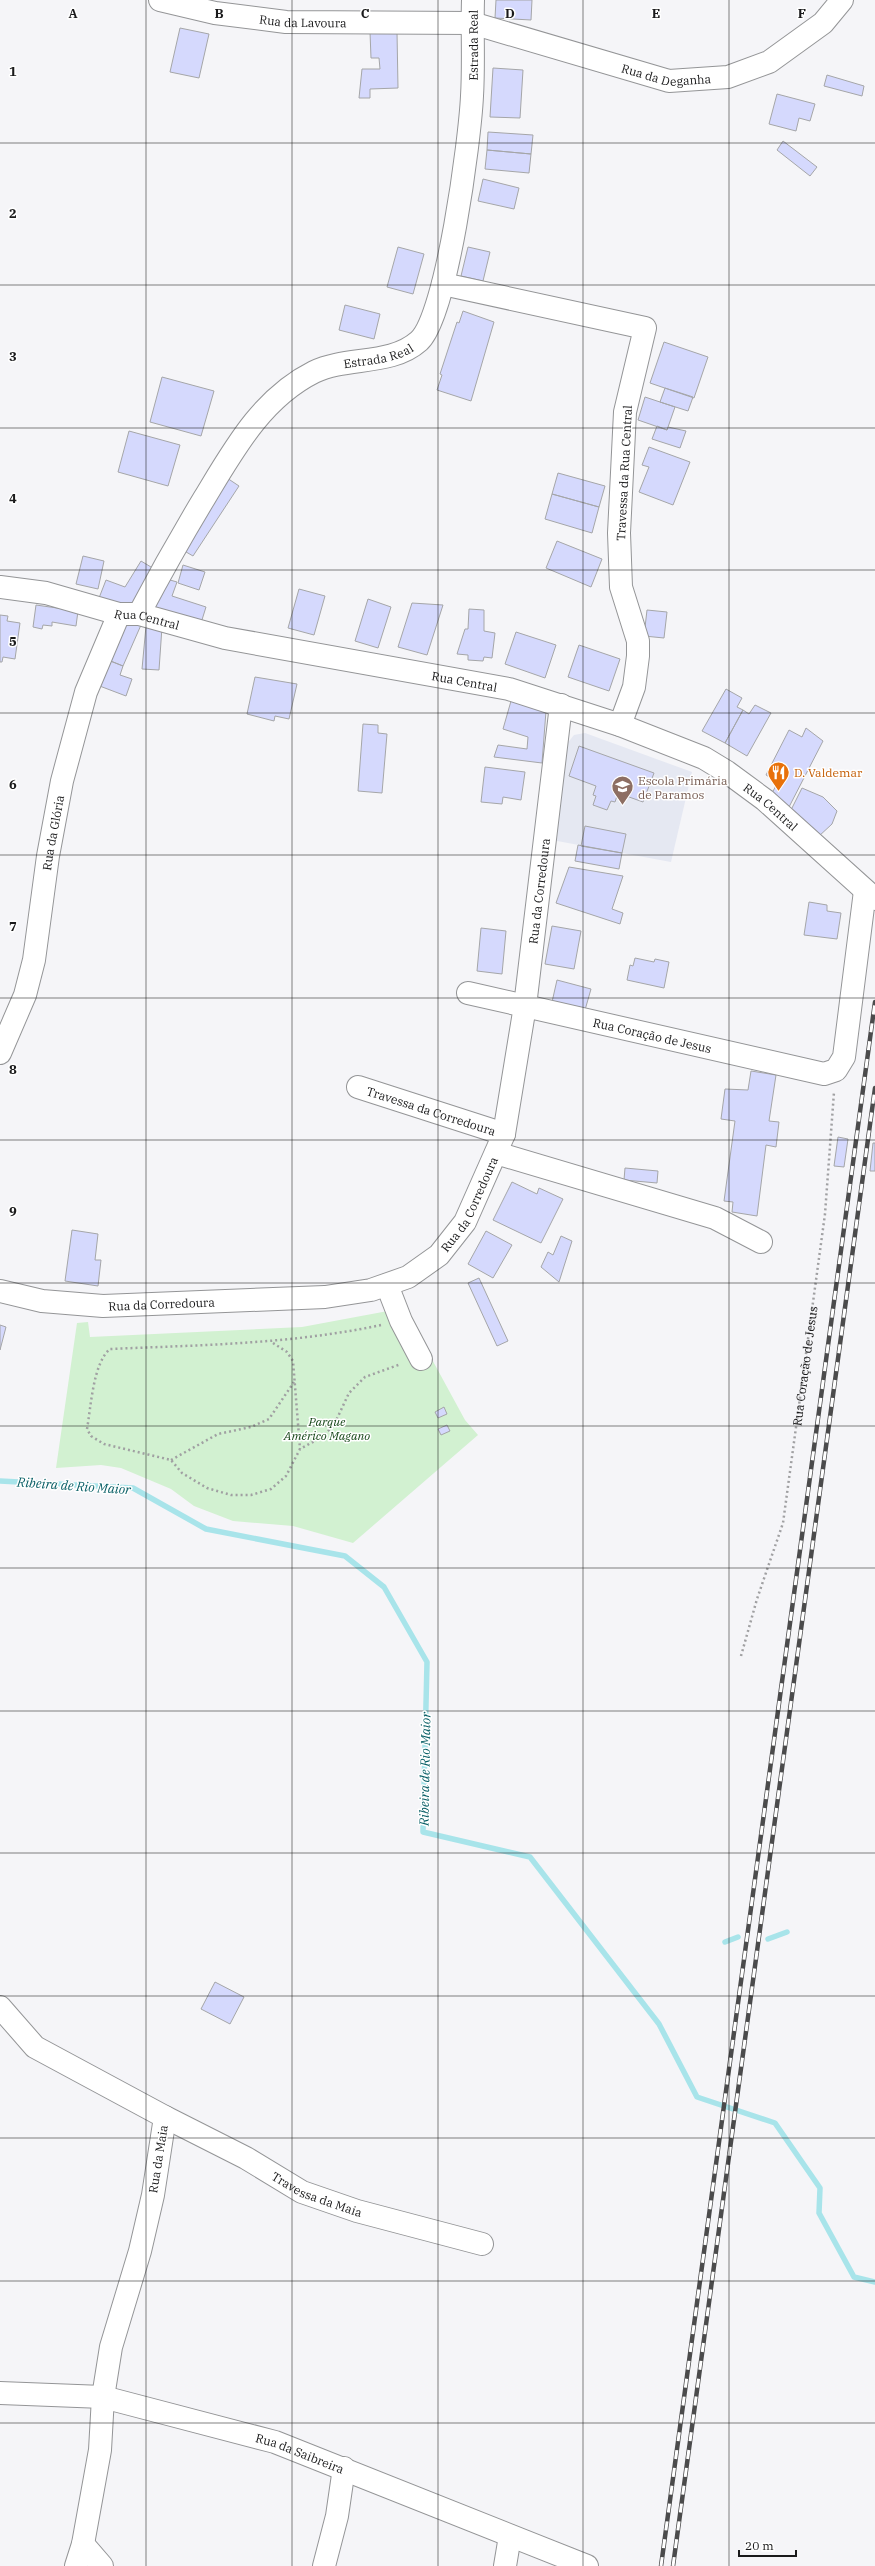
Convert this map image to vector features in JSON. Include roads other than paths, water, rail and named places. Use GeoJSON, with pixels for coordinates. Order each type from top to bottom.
{"type":"FeatureCollection","features":[{"type":"Feature","properties":{"kind":"street","name":"Rua da Lavoura"},"geometry":{"type":"LineString","coordinates":[[160,0],[215,13],[286,22],[472,23]]}},
{"type":"Feature","properties":{"kind":"street","name":"Estrada Real"},"geometry":{"type":"LineString","coordinates":[[129,614],[167,559],[231,454],[257,418],[284,390],[315,372],[340,364],[397,355],[420,340],[432,322],[443,284],[463,185],[472,95],[473,0]]}},
{"type":"Feature","properties":{"kind":"street","name":"Rua da Deganha"},"geometry":{"type":"LineString","coordinates":[[472,23],[669,81],[728,77],[770,62],[823,22],[842,0]]}},
{"type":"Feature","properties":{"kind":"street","name":"Travessa da Rua Central"},"geometry":{"type":"LineString","coordinates":[[443,284],[645,328],[625,412],[619,533],[621,587],[638,641],[638,656],[634,686],[620,725]]}},
{"type":"Feature","properties":{"kind":"street","name":"Rua Central"},"geometry":{"type":"LineString","coordinates":[[0,587],[46,593],[225,638],[509,689],[620,725],[704,758],[728,772],[765,800],[870,895]]}},
{"type":"Feature","properties":{"kind":"street","name":"Rua da Glória"},"geometry":{"type":"LineString","coordinates":[[0,1053],[25,995],[34,960],[48,856],[62,781],[86,692],[129,614]]}},
{"type":"Feature","properties":{"kind":"street","name":"Rua da Corredoura"},"geometry":{"type":"LineString","coordinates":[[0,1291],[42,1301],[104,1306],[325,1297],[371,1290],[408,1278],[439,1256],[465,1222],[500,1143],[525,1006],[561,705]]}},
{"type":"Feature","properties":{"kind":"street","name":"Rua Coração de Jesus"},"geometry":{"type":"LineString","coordinates":[[468,993],[824,1074],[836,1070],[844,1057],[870,895]]}},
{"type":"Feature","properties":{"kind":"street","name":"Travessa da Corredoura"},"geometry":{"type":"LineString","coordinates":[[358,1087],[500,1143],[715,1218],[761,1242]]}},
{"type":"Feature","properties":{"kind":"street"},"geometry":{"type":"LineString","coordinates":[[387,1285],[401,1321],[421,1359]]}},
{"type":"Feature","properties":{"kind":"street","name":"Rua da Maia"},"geometry":{"type":"LineString","coordinates":[[0,2007],[3,2013],[35,2047],[165,2117],[153,2195],[140,2251],[111,2347],[103,2397],[100,2450],[83,2544],[76,2566]]}},
{"type":"Feature","properties":{"kind":"street","name":"Travessa da Maia"},"geometry":{"type":"LineString","coordinates":[[165,2117],[246,2158],[302,2192],[357,2211],[482,2244]]}},
{"type":"Feature","properties":{"kind":"street","name":"Rua da Saibreira"},"geometry":{"type":"LineString","coordinates":[[0,2393],[103,2397],[275,2442],[344,2468],[587,2566]]}},
{"type":"Feature","properties":{"kind":"street"},"geometry":{"type":"LineString","coordinates":[[324,2566],[337,2516],[344,2468]]}},
{"type":"Feature","properties":{"kind":"street"},"geometry":{"type":"LineString","coordinates":[[505,2566],[510,2536]]}},
{"type":"Feature","properties":{"kind":"street"},"geometry":{"type":"LineString","coordinates":[[83,2544],[102,2566]]}},
{"type":"Feature","properties":{"kind":"waterway","name":"Ribeira de Rio Maior"},"geometry":{"type":"LineString","coordinates":[[0,1481],[133,1488],[206,1529],[345,1556],[384,1587],[427,1662],[423,1832],[530,1857],[659,2024],[697,2097],[775,2123],[820,2188],[819,2213],[854,2277],[875,2282]]}},
{"type":"Feature","properties":{"kind":"waterway"},"geometry":{"type":"LineString","coordinates":[[768,1939],[787,1932]]}},
{"type":"Feature","properties":{"kind":"waterway"},"geometry":{"type":"LineString","coordinates":[[725,1942],[738,1937]]}},
{"type":"Feature","properties":{"kind":"railway"},"geometry":{"type":"LineString","coordinates":[[661,2566],[875,1002]]}},
{"type":"Feature","properties":{"kind":"railway"},"geometry":{"type":"LineString","coordinates":[[673,2566],[875,1088]]}},
{"type":"Feature","properties":{"kind":"place","name":"D. Valdemar"},"geometry":{"type":"Point","coordinates":[779,792]}},
{"type":"Feature","properties":{"kind":"place","name":"Escola Primária de Paramos"},"geometry":{"type":"Point","coordinates":[622,806]}},
{"type":"Feature","properties":{"kind":"park label","name":"Parque Américo Magano"},"geometry":{"type":"Point","coordinates":[327,1428]}}]}
